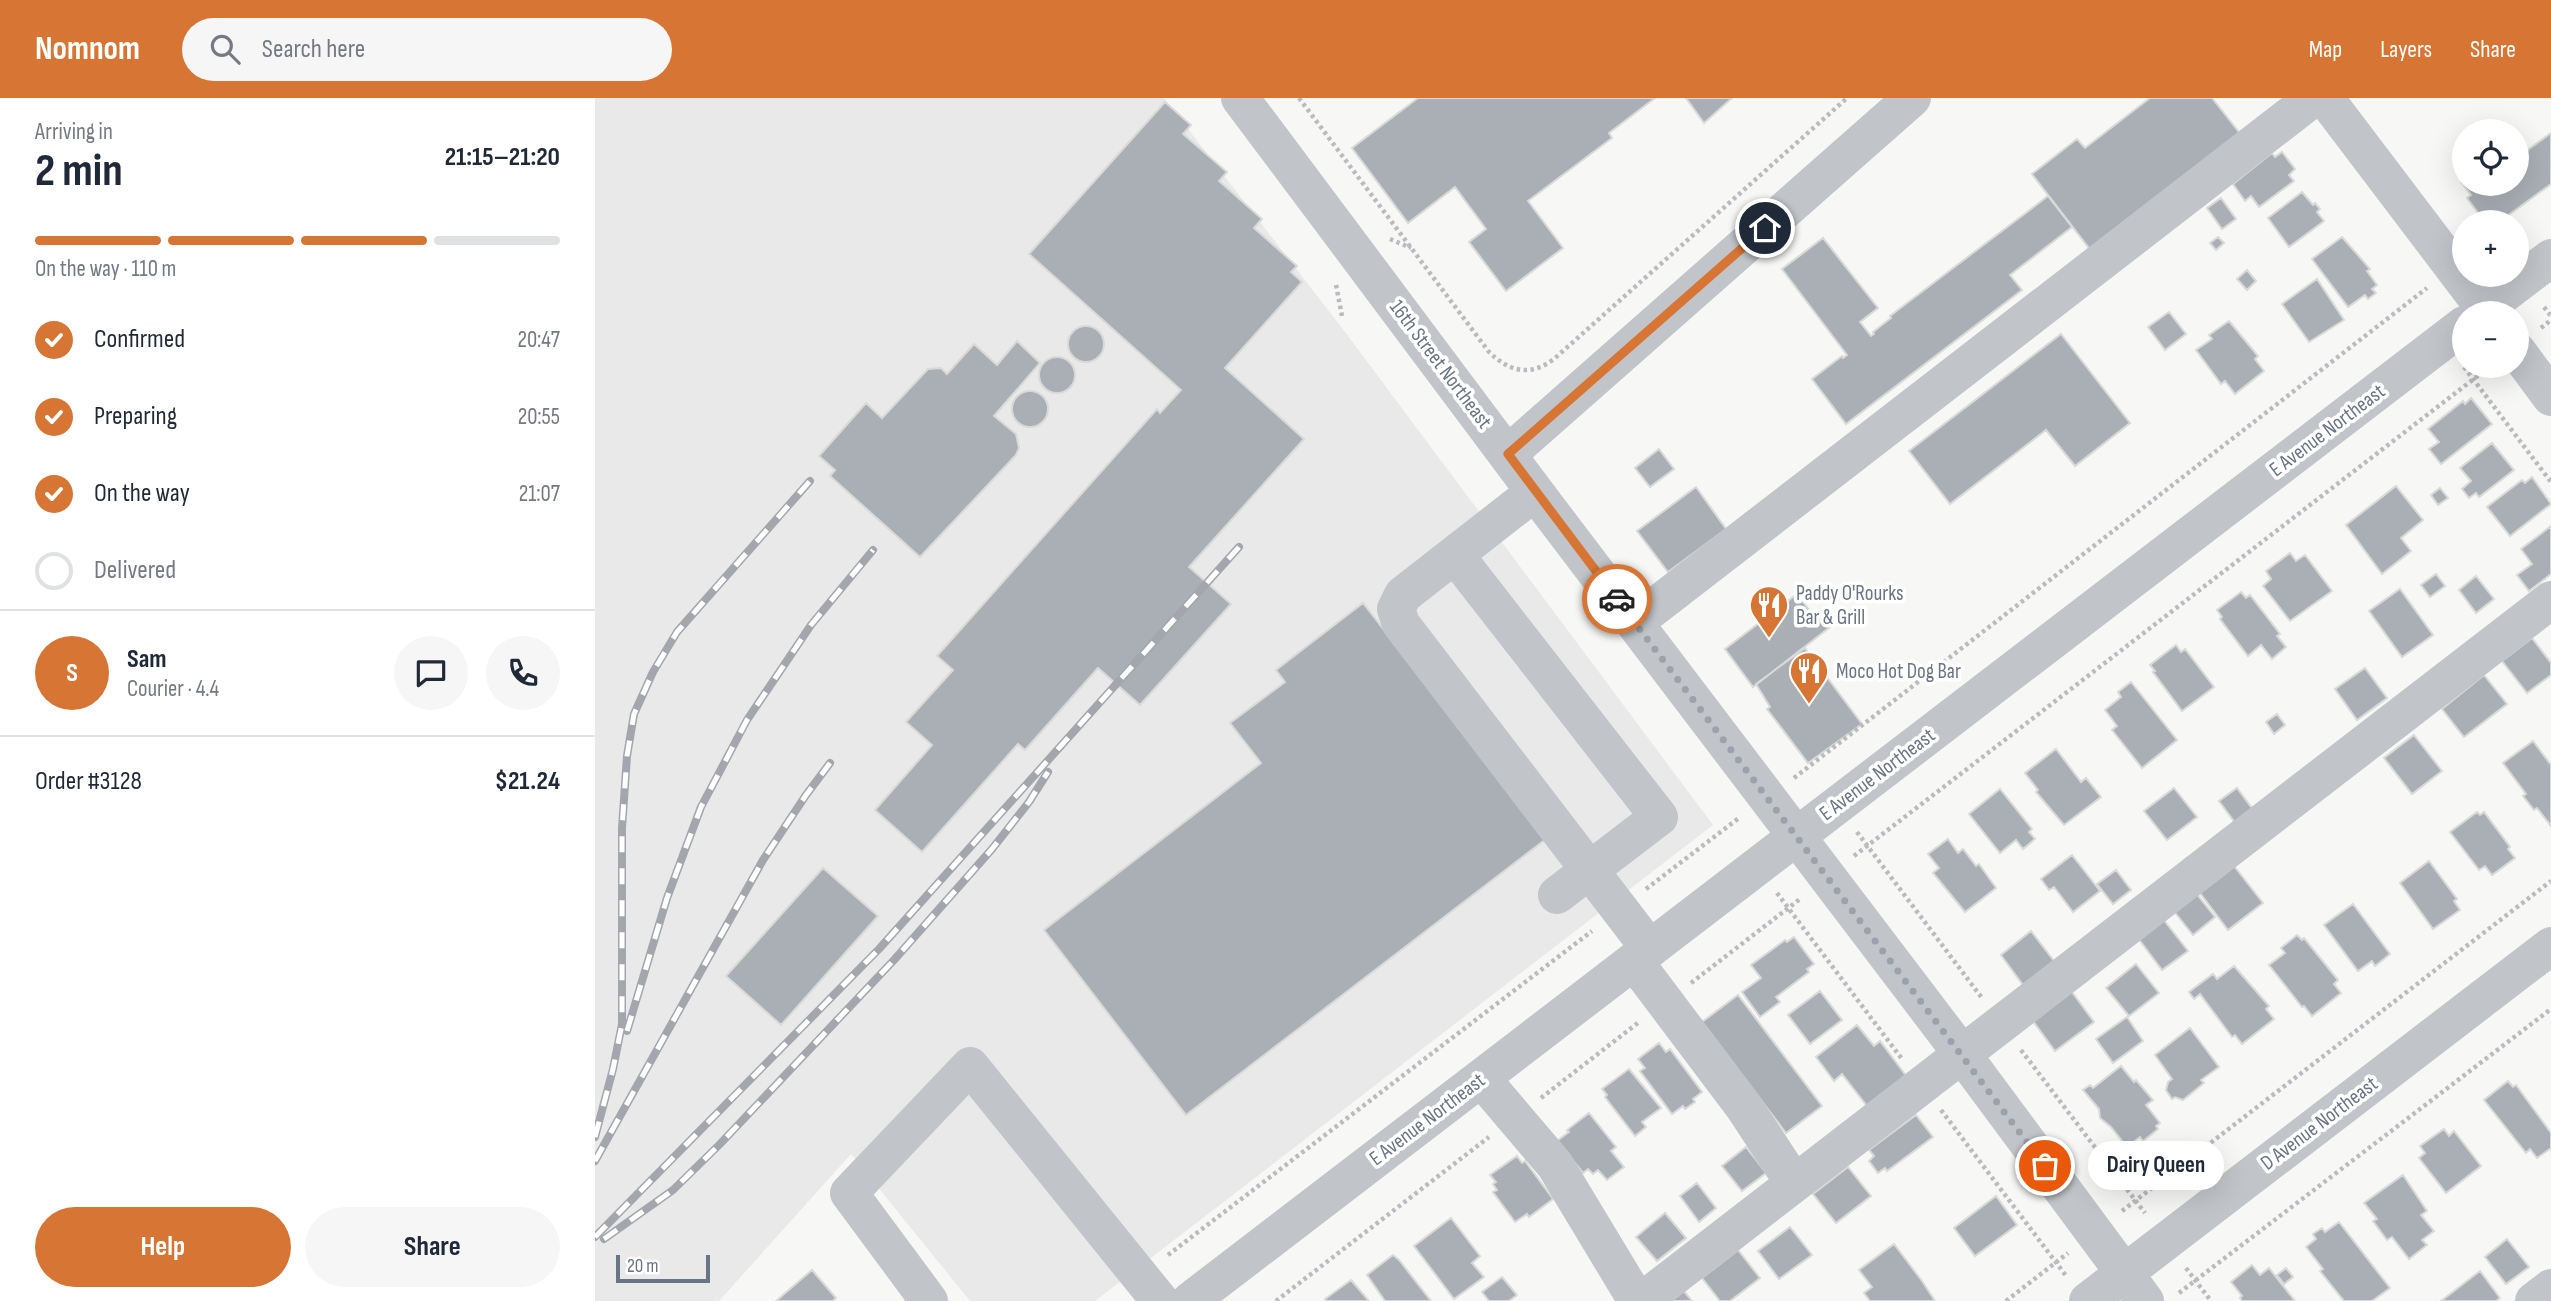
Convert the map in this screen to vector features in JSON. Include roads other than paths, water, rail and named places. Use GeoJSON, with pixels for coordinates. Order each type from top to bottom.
{"type":"FeatureCollection","features":[{"type":"Feature","properties":{"kind":"street","name":"16th Street Northeast"},"geometry":{"type":"LineString","coordinates":[[1240,98],[1796,837],[1962,1054],[2149,1289]]}},
{"type":"Feature","properties":{"kind":"street"},"geometry":{"type":"LineString","coordinates":[[1508,454],[1912,98]]}},
{"type":"Feature","properties":{"kind":"street"},"geometry":{"type":"LineString","coordinates":[[1635,622],[2313,98]]}},
{"type":"Feature","properties":{"kind":"street"},"geometry":{"type":"LineString","coordinates":[[2325,98],[2460,301]]}},
{"type":"Feature","properties":{"kind":"street","name":"E Avenue Northeast"},"geometry":{"type":"LineString","coordinates":[[2501,301],[2551,258]]}},
{"type":"Feature","properties":{"kind":"street","name":"E Avenue Northeast"},"geometry":{"type":"LineString","coordinates":[[1190,1301],[1796,837],[2452,341]]}},
{"type":"Feature","properties":{"kind":"street"},"geometry":{"type":"LineString","coordinates":[[2529,367],[2551,397]]}},
{"type":"Feature","properties":{"kind":"street"},"geometry":{"type":"LineString","coordinates":[[1535,492],[1403,595],[1396,609],[1401,624],[1620,910],[1642,955],[1794,1183]]}},
{"type":"Feature","properties":{"kind":"street"},"geometry":{"type":"LineString","coordinates":[[1455,555],[1659,817],[1557,895]]}},
{"type":"Feature","properties":{"kind":"street"},"geometry":{"type":"LineString","coordinates":[[1481,1078],[1555,1165],[1640,1301],[2551,600]]}},
{"type":"Feature","properties":{"kind":"street","name":"D Avenue Northeast"},"geometry":{"type":"LineString","coordinates":[[2088,1301],[2149,1289],[2551,946]]}},
{"type":"Feature","properties":{"kind":"street"},"geometry":{"type":"LineString","coordinates":[[929,1301],[849,1193],[970,1066],[1150,1289]]}},
{"type":"Feature","properties":{"kind":"street"},"geometry":{"type":"LineString","coordinates":[[2533,1301],[2551,1287]]}},
{"type":"Feature","properties":{"kind":"railway"},"geometry":{"type":"LineString","coordinates":[[595,1137],[622,1024],[622,828],[627,756],[634,714],[653,672],[677,632],[810,481]]}},
{"type":"Feature","properties":{"kind":"railway"},"geometry":{"type":"LineString","coordinates":[[595,1237],[879,949],[1239,547]]}},
{"type":"Feature","properties":{"kind":"railway"},"geometry":{"type":"LineString","coordinates":[[627,1031],[667,898],[701,807],[747,720],[811,625],[873,550]]}},
{"type":"Feature","properties":{"kind":"railway"},"geometry":{"type":"LineString","coordinates":[[595,1161],[763,860],[830,763]]}},
{"type":"Feature","properties":{"kind":"railway"},"geometry":{"type":"LineString","coordinates":[[604,1239],[673,1190],[720,1144],[894,960],[992,849],[1029,802],[1048,772]]}},
{"type":"Feature","properties":{"kind":"place","name":"Paddy O'Rourks Bar & Grill"},"geometry":{"type":"Point","coordinates":[1769,639]}},
{"type":"Feature","properties":{"kind":"place","name":"Moco Hot Dog Bar"},"geometry":{"type":"Point","coordinates":[1809,705]}},
{"type":"Feature","properties":{"kind":"place","name":"Dairy Queen"},"geometry":{"type":"Point","coordinates":[2045,1166]}}]}
